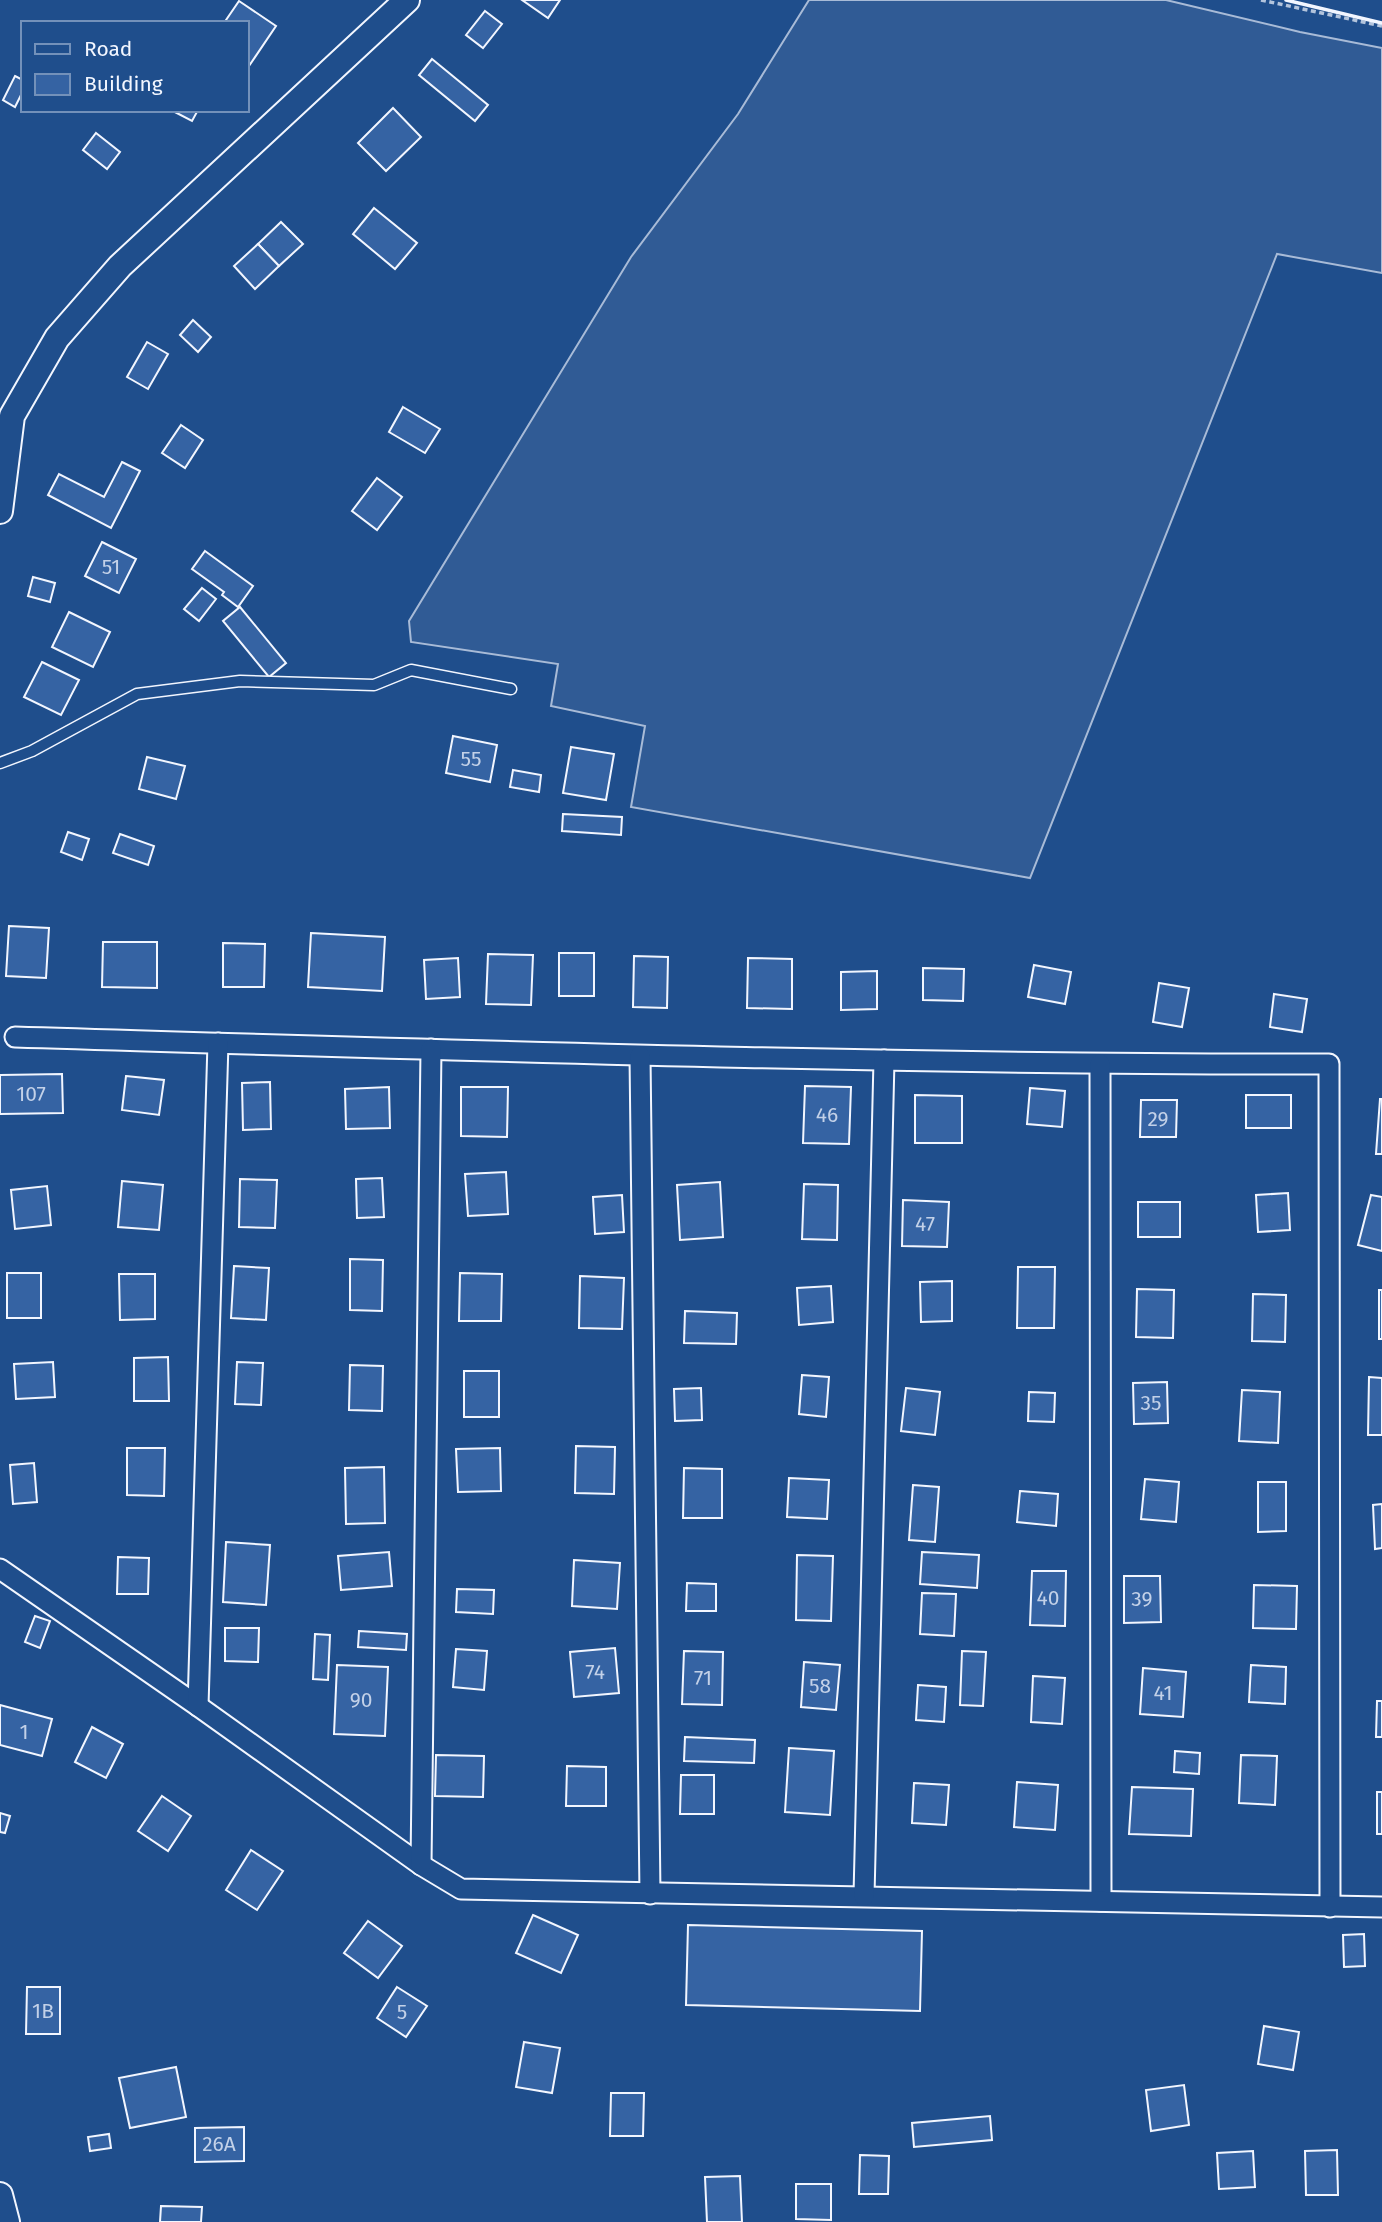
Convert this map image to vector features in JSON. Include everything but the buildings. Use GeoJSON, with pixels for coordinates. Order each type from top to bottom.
{"type":"FeatureCollection","features":[{"type":"Feature","properties":{"kind":"street"},"geometry":{"type":"LineString","coordinates":[[0,511],[12,416],[57,338],[120,266],[407,0]]}},
{"type":"Feature","properties":{"kind":"street"},"geometry":{"type":"LineString","coordinates":[[15,1037],[640,1056],[1100,1064],[1329,1063],[1330,1907]]}},
{"type":"Feature","properties":{"kind":"street"},"geometry":{"type":"LineString","coordinates":[[198,1706],[218,1043]]}},
{"type":"Feature","properties":{"kind":"street"},"geometry":{"type":"LineString","coordinates":[[421,1865],[431,1049]]}},
{"type":"Feature","properties":{"kind":"street"},"geometry":{"type":"LineString","coordinates":[[640,1056],[650,1894]]}},
{"type":"Feature","properties":{"kind":"street"},"geometry":{"type":"LineString","coordinates":[[864,1896],[884,1060]]}},
{"type":"Feature","properties":{"kind":"street"},"geometry":{"type":"LineString","coordinates":[[1100,1064],[1101,1901]]}},
{"type":"Feature","properties":{"kind":"street"},"geometry":{"type":"LineString","coordinates":[[0,1569],[421,1865],[461,1889],[1382,1907]]}},
{"type":"Feature","properties":{"kind":"street"},"geometry":{"type":"LineString","coordinates":[[0,2195],[7,2222]]}},
{"type":"Feature","properties":{"kind":"lane"},"geometry":{"type":"LineString","coordinates":[[0,764],[32,751],[137,694],[240,681],[374,685],[411,670],[511,689]]}},
{"type":"Feature","properties":{"kind":"path"},"geometry":{"type":"LineString","coordinates":[[1261,0],[1382,26]]}},
{"type":"Feature","properties":{"kind":"shaded area"},"geometry":{"type":"Polygon","coordinates":[[[809,0],[1166,0],[1300,32],[1382,48],[1382,273],[1277,254],[1030,878],[631,807],[645,726],[551,706],[558,664],[411,642],[409,621],[631,257],[738,114],[809,0]]]}},
{"type":"Feature","properties":{"kind":"wall"},"geometry":{"type":"LineString","coordinates":[[1286,0],[1382,23]]}}]}
